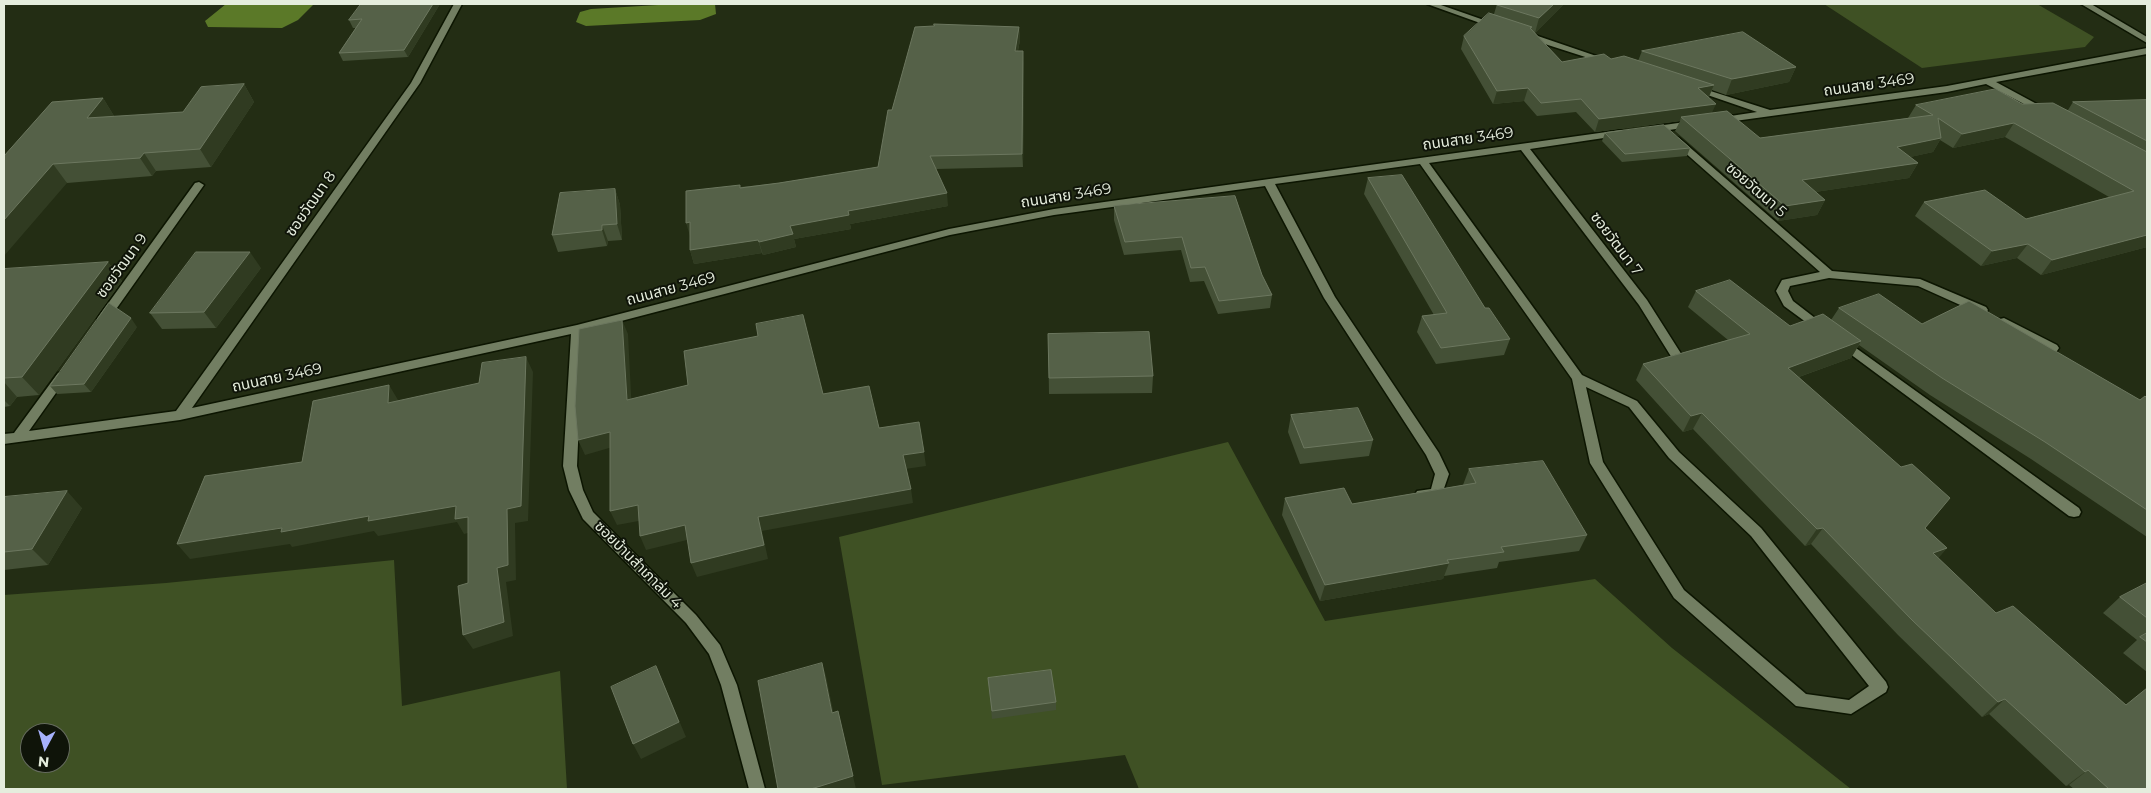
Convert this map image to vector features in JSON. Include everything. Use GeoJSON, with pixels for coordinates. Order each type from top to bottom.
{"type":"FeatureCollection","features":[{"type":"Feature","properties":{"kind":"street","name":"ซอยวัฒนา 8"},"geometry":{"type":"LineString","coordinates":[[180,415],[416,83],[458,4]]}},
{"type":"Feature","properties":{"kind":"street"},"geometry":{"type":"LineString","coordinates":[[1431,4],[1505,28]]}},
{"type":"Feature","properties":{"kind":"street"},"geometry":{"type":"LineString","coordinates":[[2085,4],[2147,40]]}},
{"type":"Feature","properties":{"kind":"street"},"geometry":{"type":"LineString","coordinates":[[1515,32],[1618,65]]}},
{"type":"Feature","properties":{"kind":"street","name":"ถนนสาย 3469"},"geometry":{"type":"LineString","coordinates":[[4,440],[180,415],[577,329],[949,232],[1054,212],[1988,82],[2147,51]]}},
{"type":"Feature","properties":{"kind":"street"},"geometry":{"type":"LineString","coordinates":[[1988,82],[2055,118]]}},
{"type":"Feature","properties":{"kind":"street"},"geometry":{"type":"LineString","coordinates":[[1685,86],[1770,113]]}},
{"type":"Feature","properties":{"kind":"street","name":"ซอยวัฒนา 5"},"geometry":{"type":"LineString","coordinates":[[1663,128],[1829,274]]}},
{"type":"Feature","properties":{"kind":"street","name":"ซอยวัฒนา 7"},"geometry":{"type":"LineString","coordinates":[[1523,146],[1643,303],[1680,363]]}},
{"type":"Feature","properties":{"kind":"street"},"geometry":{"type":"LineString","coordinates":[[1422,160],[1578,378],[1598,464],[1678,594],[1802,701],[1851,707],[1880,687],[1756,532],[1674,455],[1633,404],[1578,378]]}},
{"type":"Feature","properties":{"kind":"street"},"geometry":{"type":"LineString","coordinates":[[1268,181],[1330,298],[1432,453],[1442,474],[1436,493],[1408,497]]}},
{"type":"Feature","properties":{"kind":"street","name":"ซอยวัฒนา 9"},"geometry":{"type":"LineString","coordinates":[[97,327],[199,185]]}},
{"type":"Feature","properties":{"kind":"street"},"geometry":{"type":"LineString","coordinates":[[2053,348],[1966,301],[1920,283],[1829,274],[1786,283],[1782,291],[1788,303],[2074,512]]}},
{"type":"Feature","properties":{"kind":"street","name":"ซอยบ้านสำเภาล่ม 4"},"geometry":{"type":"LineString","coordinates":[[577,329],[570,466],[576,490],[588,515],[691,619],[715,650],[729,685],[757,789]]}},
{"type":"Feature","properties":{"kind":"street"},"geometry":{"type":"LineString","coordinates":[[17,438],[68,367]]}},
{"type":"Feature","properties":{"kind":"shaded area"},"geometry":{"type":"Polygon","coordinates":[[[226,4],[314,4],[298,20],[282,28],[208,27],[205,21],[226,4]]]}},
{"type":"Feature","properties":{"kind":"shaded area"},"geometry":{"type":"Polygon","coordinates":[[[675,4],[715,4],[716,14],[700,20],[586,26],[576,22],[580,12],[591,9],[675,4]]]}},
{"type":"Feature","properties":{"kind":"shaded area"},"geometry":{"type":"Polygon","coordinates":[[[1824,4],[2037,4],[2094,37],[2085,47],[1922,68],[1824,4]]]}},
{"type":"Feature","properties":{"kind":"shaded area"},"geometry":{"type":"Polygon","coordinates":[[[1228,442],[1325,621],[1595,579],[1672,648],[1851,789],[1139,789],[1125,755],[882,785],[839,537],[1228,442]]]}},
{"type":"Feature","properties":{"kind":"shaded area"},"geometry":{"type":"Polygon","coordinates":[[[394,560],[402,706],[560,671],[567,789],[4,789],[4,595],[166,583],[394,560]]]}},
{"type":"Feature","properties":{"kind":"building"},"geometry":{"type":"Polygon","coordinates":[[[361,4],[433,4],[404,50],[339,53],[362,19],[349,20],[361,4]]]}},
{"type":"Feature","properties":{"kind":"building"},"geometry":{"type":"Polygon","coordinates":[[[1497,4],[1554,4],[1539,18],[1497,4]]]}},
{"type":"Feature","properties":{"kind":"building"},"geometry":{"type":"Polygon","coordinates":[[[1489,13],[1532,27],[1530,28],[1562,62],[1604,54],[1611,59],[1624,56],[1714,85],[1698,88],[1716,104],[1599,119],[1581,99],[1541,103],[1528,88],[1497,91],[1464,36],[1489,13]]]}},
{"type":"Feature","properties":{"kind":"building"},"geometry":{"type":"Polygon","coordinates":[[[934,24],[1019,27],[1015,51],[1023,51],[1022,154],[930,156],[947,193],[848,211],[849,215],[790,226],[793,234],[759,242],[758,240],[690,250],[690,222],[686,223],[686,191],[740,185],[740,188],[878,167],[888,110],[892,110],[915,27],[934,26],[934,24]]]}},
{"type":"Feature","properties":{"kind":"building"},"geometry":{"type":"Polygon","coordinates":[[[1743,32],[1796,67],[1732,79],[1642,51],[1743,32]]]}},
{"type":"Feature","properties":{"kind":"building"},"geometry":{"type":"Polygon","coordinates":[[[244,84],[200,149],[144,153],[140,158],[53,164],[4,220],[4,156],[52,102],[103,98],[87,118],[183,112],[201,87],[244,84]]]}},
{"type":"Feature","properties":{"kind":"building"},"geometry":{"type":"Polygon","coordinates":[[[1996,89],[2022,104],[2053,103],[2147,152],[2147,235],[2052,260],[2028,244],[1992,251],[1924,202],[1985,190],[2026,219],[2134,191],[2014,123],[1962,134],[1938,118],[1941,138],[1897,147],[1918,163],[1802,180],[1825,200],[1785,206],[1681,117],[1727,111],[1760,138],[1933,115],[1916,105],[1996,89]]]}},
{"type":"Feature","properties":{"kind":"building"},"geometry":{"type":"Polygon","coordinates":[[[2147,100],[2147,141],[2073,102],[2147,100]]]}},
{"type":"Feature","properties":{"kind":"building"},"geometry":{"type":"Polygon","coordinates":[[[1664,125],[1690,148],[1625,154],[1605,133],[1664,125]]]}},
{"type":"Feature","properties":{"kind":"building"},"geometry":{"type":"Polygon","coordinates":[[[1402,175],[1485,308],[1489,308],[1510,339],[1441,348],[1422,316],[1447,313],[1368,178],[1402,175]]]}},
{"type":"Feature","properties":{"kind":"building"},"geometry":{"type":"Polygon","coordinates":[[[615,189],[617,224],[602,225],[602,230],[552,235],[560,193],[615,189]]]}},
{"type":"Feature","properties":{"kind":"building"},"geometry":{"type":"Polygon","coordinates":[[[1235,196],[1262,275],[1272,295],[1219,301],[1205,267],[1191,268],[1182,237],[1125,242],[1114,206],[1235,196]]]}},
{"type":"Feature","properties":{"kind":"building"},"geometry":{"type":"Polygon","coordinates":[[[196,252],[250,252],[204,312],[150,313],[196,252]]]}},
{"type":"Feature","properties":{"kind":"building"},"geometry":{"type":"Polygon","coordinates":[[[108,262],[22,377],[4,378],[4,269],[108,262]]]}},
{"type":"Feature","properties":{"kind":"building"},"geometry":{"type":"Polygon","coordinates":[[[1730,280],[1790,326],[1823,314],[1861,341],[1788,368],[1901,467],[1912,464],[1950,498],[1925,528],[1947,548],[1933,553],[1996,613],[2013,606],[2126,705],[2147,688],[2147,789],[2109,789],[2088,770],[2085,772],[2005,699],[1998,702],[1912,620],[1823,528],[1817,529],[1702,413],[1691,416],[1643,364],[1750,334],[1696,291],[1730,280]]]}},
{"type":"Feature","properties":{"kind":"building"},"geometry":{"type":"Polygon","coordinates":[[[1879,294],[1922,324],[1969,301],[2140,400],[2145,396],[2147,398],[2147,510],[2045,442],[1942,378],[1839,308],[1879,294]]]}},
{"type":"Feature","properties":{"kind":"building"},"geometry":{"type":"Polygon","coordinates":[[[109,303],[131,318],[84,384],[50,386],[109,303]]]}},
{"type":"Feature","properties":{"kind":"building"},"geometry":{"type":"Polygon","coordinates":[[[803,315],[823,394],[869,386],[879,428],[919,422],[924,452],[903,455],[911,489],[758,517],[764,545],[691,563],[685,525],[640,536],[638,505],[610,511],[610,432],[578,440],[575,406],[579,329],[622,320],[627,400],[688,385],[684,351],[758,336],[756,324],[803,315]]]}},
{"type":"Feature","properties":{"kind":"building"},"geometry":{"type":"Polygon","coordinates":[[[1149,332],[1153,376],[1049,378],[1048,334],[1149,332]]]}},
{"type":"Feature","properties":{"kind":"building"},"geometry":{"type":"Polygon","coordinates":[[[526,357],[521,506],[507,509],[508,565],[497,568],[504,622],[463,635],[458,586],[468,583],[468,517],[455,519],[456,506],[368,521],[369,516],[281,532],[282,528],[177,544],[205,476],[302,462],[313,401],[389,385],[388,403],[479,383],[482,363],[526,357]]]}},
{"type":"Feature","properties":{"kind":"building"},"geometry":{"type":"Polygon","coordinates":[[[1358,408],[1373,440],[1304,448],[1291,415],[1358,408]]]}},
{"type":"Feature","properties":{"kind":"building"},"geometry":{"type":"Polygon","coordinates":[[[1543,461],[1587,535],[1501,547],[1504,552],[1447,560],[1449,563],[1325,585],[1285,498],[1344,488],[1352,504],[1476,483],[1469,469],[1543,461]]]}},
{"type":"Feature","properties":{"kind":"building"},"geometry":{"type":"Polygon","coordinates":[[[67,491],[32,549],[4,552],[4,497],[67,491]]]}},
{"type":"Feature","properties":{"kind":"building"},"geometry":{"type":"Polygon","coordinates":[[[2147,583],[2147,618],[2120,597],[2147,583]]]}},
{"type":"Feature","properties":{"kind":"building"},"geometry":{"type":"Polygon","coordinates":[[[2147,633],[2147,642],[2140,637],[2147,633]]]}},
{"type":"Feature","properties":{"kind":"building"},"geometry":{"type":"Polygon","coordinates":[[[822,663],[832,713],[838,711],[853,776],[811,789],[778,789],[758,681],[822,663]]]}},
{"type":"Feature","properties":{"kind":"building"},"geometry":{"type":"Polygon","coordinates":[[[656,666],[679,722],[633,744],[611,687],[656,666]]]}},
{"type":"Feature","properties":{"kind":"building"},"geometry":{"type":"Polygon","coordinates":[[[1051,670],[1056,702],[992,711],[988,678],[1051,670]]]}}]}
